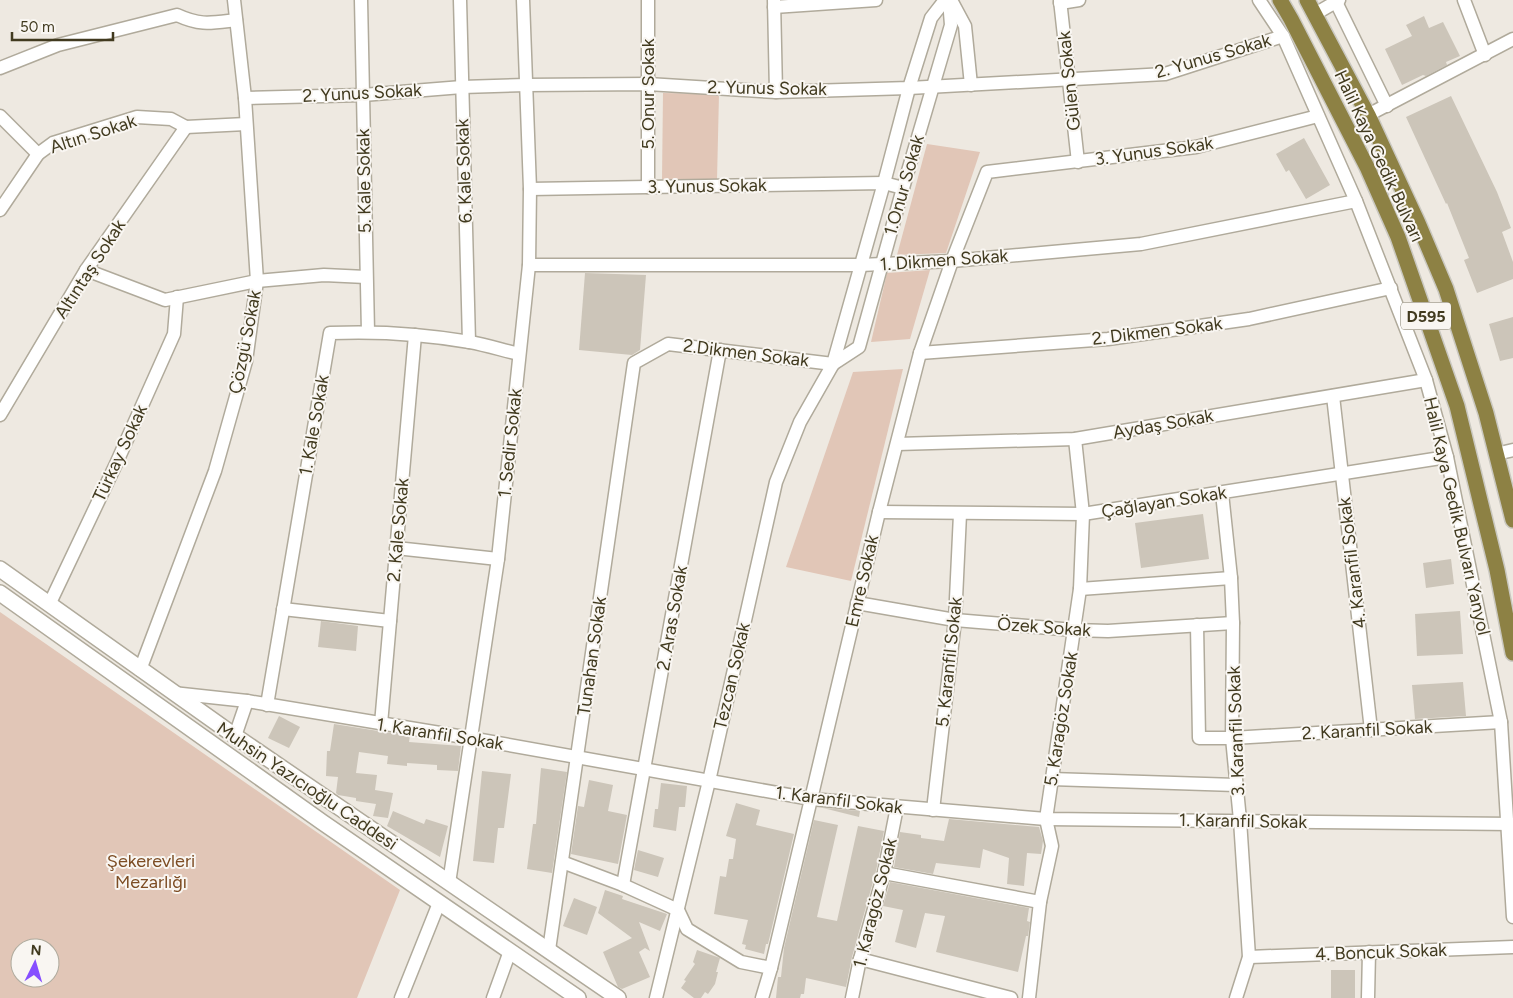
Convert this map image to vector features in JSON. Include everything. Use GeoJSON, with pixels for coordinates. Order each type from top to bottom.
{"type":"FeatureCollection","features":[{"type":"Feature","properties":{"kind":"highway","name":"Halil Kaya Gedik Bulvarı"},"geometry":{"type":"LineString","coordinates":[[1280,0],[1367,167],[1398,237],[1457,406],[1497,570],[1513,653]]}},
{"type":"Feature","properties":{"kind":"highway","name":"Halil Kaya Gedik Bulvarı"},"geometry":{"type":"LineString","coordinates":[[1307,0],[1368,115],[1446,289],[1486,413],[1513,520]]}},
{"type":"Feature","properties":{"kind":"street","name":"Çözgü Sokak"},"geometry":{"type":"LineString","coordinates":[[140,670],[215,471],[246,360],[256,281],[245,98],[234,0]]}},
{"type":"Feature","properties":{"kind":"street","name":"5. Kale Sokak"},"geometry":{"type":"LineString","coordinates":[[361,0],[368,332]]}},
{"type":"Feature","properties":{"kind":"street","name":"6. Kale Sokak"},"geometry":{"type":"LineString","coordinates":[[460,0],[469,342]]}},
{"type":"Feature","properties":{"kind":"street","name":"1. Sedir Sokak"},"geometry":{"type":"LineString","coordinates":[[449,882],[498,559],[529,265],[530,189],[523,0]]}},
{"type":"Feature","properties":{"kind":"street","name":"5. Onur Sokak"},"geometry":{"type":"LineString","coordinates":[[648,0],[648,187]]}},
{"type":"Feature","properties":{"kind":"street"},"geometry":{"type":"LineString","coordinates":[[776,92],[774,3],[876,0]]}},
{"type":"Feature","properties":{"kind":"street","name":"1.Onur Sokak"},"geometry":{"type":"LineString","coordinates":[[833,364],[909,88],[931,18],[945,0]]}},
{"type":"Feature","properties":{"kind":"street"},"geometry":{"type":"LineString","coordinates":[[950,0],[965,26],[971,85]]}},
{"type":"Feature","properties":{"kind":"street","name":"1.Onur Sokak"},"geometry":{"type":"LineString","coordinates":[[833,364],[859,347],[951,24],[950,0]]}},
{"type":"Feature","properties":{"kind":"street"},"geometry":{"type":"LineString","coordinates":[[1060,2],[1079,0]]}},
{"type":"Feature","properties":{"kind":"street","name":"Halil Kaya Gedik Bulvarı Yanyol"},"geometry":{"type":"LineString","coordinates":[[1259,0],[1283,36],[1356,201],[1426,380],[1447,457],[1501,722],[1510,824],[1513,917]]}},
{"type":"Feature","properties":{"kind":"street"},"geometry":{"type":"LineString","coordinates":[[1464,0],[1485,55]]}},
{"type":"Feature","properties":{"kind":"street"},"geometry":{"type":"LineString","coordinates":[[1314,14],[1338,1],[1387,106]]}},
{"type":"Feature","properties":{"kind":"street","name":"Gülen Sokak"},"geometry":{"type":"LineString","coordinates":[[1060,2],[1078,162]]}},
{"type":"Feature","properties":{"kind":"street"},"geometry":{"type":"LineString","coordinates":[[0,68],[58,45],[177,15],[193,22],[201,23],[236,20]]}},
{"type":"Feature","properties":{"kind":"street","name":"2. Yunus Sokak"},"geometry":{"type":"LineString","coordinates":[[245,98],[363,95],[462,87],[526,85],[648,84],[776,92],[909,88],[1165,74],[1283,36]]}},
{"type":"Feature","properties":{"kind":"street"},"geometry":{"type":"LineString","coordinates":[[1368,115],[1485,55],[1511,45]]}},
{"type":"Feature","properties":{"kind":"street"},"geometry":{"type":"LineString","coordinates":[[0,116],[38,154]]}},
{"type":"Feature","properties":{"kind":"street","name":"3. Yunus Sokak"},"geometry":{"type":"LineString","coordinates":[[987,172],[1196,147],[1318,116]]}},
{"type":"Feature","properties":{"kind":"street","name":"Altın Sokak"},"geometry":{"type":"LineString","coordinates":[[0,210],[38,154],[53,143],[136,117],[171,119],[186,127],[246,124]]}},
{"type":"Feature","properties":{"kind":"street","name":"Altıntaş Sokak"},"geometry":{"type":"LineString","coordinates":[[0,415],[86,270],[186,127]]}},
{"type":"Feature","properties":{"kind":"street","name":"Emre Sokak"},"geometry":{"type":"LineString","coordinates":[[762,998],[771,968],[879,512],[920,353],[952,261],[987,172]]}},
{"type":"Feature","properties":{"kind":"street","name":"3. Yunus Sokak"},"geometry":{"type":"LineString","coordinates":[[530,189],[884,183],[903,188]]}},
{"type":"Feature","properties":{"kind":"street","name":"1. Dikmen Sokak"},"geometry":{"type":"LineString","coordinates":[[529,265],[882,265],[952,261],[1141,244],[1356,201]]}},
{"type":"Feature","properties":{"kind":"street"},"geometry":{"type":"LineString","coordinates":[[86,270],[165,300],[256,281],[324,275],[366,277]]}},
{"type":"Feature","properties":{"kind":"street","name":"2. Dikmen Sokak"},"geometry":{"type":"LineString","coordinates":[[920,353],[1108,339],[1249,319],[1391,288]]}},
{"type":"Feature","properties":{"kind":"street","name":"Türkay Sokak"},"geometry":{"type":"LineString","coordinates":[[49,605],[116,464],[174,334],[178,296]]}},
{"type":"Feature","properties":{"kind":"street","name":"1. Kale Sokak"},"geometry":{"type":"LineString","coordinates":[[267,705],[330,333],[368,332],[469,342],[519,354]]}},
{"type":"Feature","properties":{"kind":"street","name":"2. Kale Sokak"},"geometry":{"type":"LineString","coordinates":[[381,724],[414,336]]}},
{"type":"Feature","properties":{"kind":"street","name":"2.Dikmen Sokak"},"geometry":{"type":"LineString","coordinates":[[634,363],[668,344],[833,364]]}},
{"type":"Feature","properties":{"kind":"street","name":"2. Aras Sokak"},"geometry":{"type":"LineString","coordinates":[[624,886],[720,350]]}},
{"type":"Feature","properties":{"kind":"street","name":"Tunahan Sokak"},"geometry":{"type":"LineString","coordinates":[[549,950],[634,363]]}},
{"type":"Feature","properties":{"kind":"street","name":"Tezcan Sokak"},"geometry":{"type":"LineString","coordinates":[[656,998],[709,781],[776,482],[800,422],[833,364]]}},
{"type":"Feature","properties":{"kind":"street","name":"Aydaş Sokak"},"geometry":{"type":"LineString","coordinates":[[897,444],[1075,439],[1426,380]]}},
{"type":"Feature","properties":{"kind":"street","name":"4. Karanfil Sokak"},"geometry":{"type":"LineString","coordinates":[[1333,396],[1371,730]]}},
{"type":"Feature","properties":{"kind":"street","name":"5. Karagöz Sokak"},"geometry":{"type":"LineString","coordinates":[[1028,998],[1040,902],[1052,846],[1046,819],[1051,779],[1080,589],[1083,514],[1075,439]]}},
{"type":"Feature","properties":{"kind":"street"},"geometry":{"type":"LineString","coordinates":[[1496,454],[1513,450]]}},
{"type":"Feature","properties":{"kind":"street","name":"Çağlayan Sokak"},"geometry":{"type":"LineString","coordinates":[[879,512],[1083,514],[1447,457]]}},
{"type":"Feature","properties":{"kind":"street","name":"3. Karanfil Sokak"},"geometry":{"type":"LineString","coordinates":[[1222,493],[1231,578],[1233,623],[1232,738],[1240,820],[1249,957],[1236,998]]}},
{"type":"Feature","properties":{"kind":"street","name":"5. Karanfil Sokak"},"geometry":{"type":"LineString","coordinates":[[933,810],[955,620],[960,514]]}},
{"type":"Feature","properties":{"kind":"street"},"geometry":{"type":"LineString","coordinates":[[396,548],[498,559]]}},
{"type":"Feature","properties":{"kind":"street","name":"Muhsin Yazıcıoğlu Caddesi"},"geometry":{"type":"LineString","coordinates":[[0,569],[173,693],[618,998]]}},
{"type":"Feature","properties":{"kind":"street"},"geometry":{"type":"LineString","coordinates":[[1080,589],[1231,578]]}},
{"type":"Feature","properties":{"kind":"street","name":"Muhsin Yazıcıoğlu Caddesi"},"geometry":{"type":"LineString","coordinates":[[0,593],[575,997]]}},
{"type":"Feature","properties":{"kind":"street","name":"Özek Sokak"},"geometry":{"type":"LineString","coordinates":[[857,603],[955,620],[1074,630],[1108,631],[1233,623]]}},
{"type":"Feature","properties":{"kind":"street"},"geometry":{"type":"LineString","coordinates":[[282,609],[390,621]]}},
{"type":"Feature","properties":{"kind":"street","name":"2. Karanfil Sokak"},"geometry":{"type":"LineString","coordinates":[[1198,625],[1199,738],[1232,738],[1501,722]]}},
{"type":"Feature","properties":{"kind":"street"},"geometry":{"type":"LineString","coordinates":[[162,708],[173,693]]}},
{"type":"Feature","properties":{"kind":"street","name":"1. Karanfil Sokak"},"geometry":{"type":"LineString","coordinates":[[173,693],[247,701],[470,738],[811,799],[1046,819],[1510,824]]}},
{"type":"Feature","properties":{"kind":"street"},"geometry":{"type":"LineString","coordinates":[[235,736],[247,701]]}},
{"type":"Feature","properties":{"kind":"street"},"geometry":{"type":"LineString","coordinates":[[1051,779],[1236,785]]}},
{"type":"Feature","properties":{"kind":"street","name":"1. Karagöz Sokak"},"geometry":{"type":"LineString","coordinates":[[852,998],[860,959],[884,873],[898,807]]}},
{"type":"Feature","properties":{"kind":"street"},"geometry":{"type":"LineString","coordinates":[[562,862],[624,886],[678,910],[686,930],[741,962],[771,968]]}},
{"type":"Feature","properties":{"kind":"street"},"geometry":{"type":"LineString","coordinates":[[884,873],[1040,902]]}},
{"type":"Feature","properties":{"kind":"street"},"geometry":{"type":"LineString","coordinates":[[401,998],[449,882]]}},
{"type":"Feature","properties":{"kind":"street","name":"4. Boncuk Sokak"},"geometry":{"type":"LineString","coordinates":[[1249,957],[1513,947]]}},
{"type":"Feature","properties":{"kind":"street"},"geometry":{"type":"LineString","coordinates":[[493,998],[510,951]]}},
{"type":"Feature","properties":{"kind":"street"},"geometry":{"type":"LineString","coordinates":[[1368,952],[1368,998]]}},
{"type":"Feature","properties":{"kind":"street"},"geometry":{"type":"LineString","coordinates":[[860,959],[1011,998]]}},
{"type":"Feature","properties":{"kind":"green space"},"geometry":{"type":"Polygon","coordinates":[[[663,93],[719,94],[717,180],[662,179],[663,93]]]}},
{"type":"Feature","properties":{"kind":"green space"},"geometry":{"type":"Polygon","coordinates":[[[927,144],[980,152],[946,253],[897,255],[927,144]]]}},
{"type":"Feature","properties":{"kind":"green space"},"geometry":{"type":"Polygon","coordinates":[[[930,270],[910,339],[871,342],[887,273],[930,270]]]}},
{"type":"Feature","properties":{"kind":"green space"},"geometry":{"type":"Polygon","coordinates":[[[903,369],[851,581],[786,567],[853,372],[903,369]]]}},
{"type":"Feature","properties":{"kind":"green space","name":"Şekerevleri Mezarlığı"},"geometry":{"type":"Polygon","coordinates":[[[0,612],[400,890],[357,998],[0,998],[0,612]]]}},
{"type":"Feature","properties":{"kind":"building"},"geometry":{"type":"Polygon","coordinates":[[[1424,16],[1429,28],[1443,22],[1460,56],[1446,62],[1447,65],[1426,76],[1423,75],[1402,85],[1385,49],[1412,36],[1406,25],[1424,16]]]}},
{"type":"Feature","properties":{"kind":"building"},"geometry":{"type":"Polygon","coordinates":[[[1451,96],[1497,192],[1511,228],[1502,232],[1513,262],[1513,279],[1477,293],[1464,260],[1469,258],[1447,203],[1406,117],[1451,96]]]}},
{"type":"Feature","properties":{"kind":"building"},"geometry":{"type":"Polygon","coordinates":[[[1304,138],[1330,185],[1306,199],[1289,170],[1286,172],[1276,154],[1304,138]]]}},
{"type":"Feature","properties":{"kind":"building"},"geometry":{"type":"Polygon","coordinates":[[[585,273],[646,275],[640,350],[632,355],[579,350],[585,273]]]}},
{"type":"Feature","properties":{"kind":"building"},"geometry":{"type":"Polygon","coordinates":[[[1513,317],[1513,358],[1500,361],[1489,324],[1513,317]]]}},
{"type":"Feature","properties":{"kind":"building"},"geometry":{"type":"Polygon","coordinates":[[[1203,514],[1209,559],[1141,568],[1135,523],[1203,514]]]}},
{"type":"Feature","properties":{"kind":"building"},"geometry":{"type":"Polygon","coordinates":[[[1451,559],[1454,584],[1426,588],[1423,563],[1451,559]]]}},
{"type":"Feature","properties":{"kind":"building"},"geometry":{"type":"Polygon","coordinates":[[[1460,611],[1463,654],[1417,656],[1415,614],[1460,611]]]}},
{"type":"Feature","properties":{"kind":"building"},"geometry":{"type":"Polygon","coordinates":[[[321,621],[358,626],[356,651],[318,647],[321,621]]]}},
{"type":"Feature","properties":{"kind":"building"},"geometry":{"type":"Polygon","coordinates":[[[1463,682],[1466,716],[1415,719],[1412,685],[1463,682]]]}},
{"type":"Feature","properties":{"kind":"building"},"geometry":{"type":"Polygon","coordinates":[[[279,716],[300,727],[289,748],[268,738],[279,716]]]}},
{"type":"Feature","properties":{"kind":"building"},"geometry":{"type":"Polygon","coordinates":[[[334,724],[410,736],[409,742],[461,746],[458,771],[437,770],[437,765],[407,763],[407,766],[387,764],[388,756],[359,752],[356,773],[377,775],[375,790],[393,793],[388,818],[373,816],[376,804],[356,801],[356,798],[338,795],[336,793],[338,777],[326,776],[327,751],[330,751],[334,724]]]}},
{"type":"Feature","properties":{"kind":"building"},"geometry":{"type":"Polygon","coordinates":[[[541,768],[567,772],[552,873],[527,869],[533,824],[536,824],[541,768]]]}},
{"type":"Feature","properties":{"kind":"building"},"geometry":{"type":"Polygon","coordinates":[[[482,771],[511,774],[504,828],[498,828],[494,863],[473,861],[482,771]]]}},
{"type":"Feature","properties":{"kind":"building"},"geometry":{"type":"Polygon","coordinates":[[[589,780],[613,785],[608,811],[627,815],[618,864],[571,854],[578,806],[584,807],[589,780]]]}},
{"type":"Feature","properties":{"kind":"building"},"geometry":{"type":"Polygon","coordinates":[[[661,783],[687,786],[685,807],[679,807],[676,831],[653,827],[655,809],[658,809],[661,783]]]}},
{"type":"Feature","properties":{"kind":"building"},"geometry":{"type":"Polygon","coordinates":[[[736,803],[760,810],[756,825],[794,834],[764,954],[745,949],[746,945],[742,944],[748,920],[714,914],[720,876],[726,877],[729,859],[733,859],[736,839],[726,836],[736,803]]]}},
{"type":"Feature","properties":{"kind":"building"},"geometry":{"type":"Polygon","coordinates":[[[823,808],[860,811],[859,817],[823,808]]]}},
{"type":"Feature","properties":{"kind":"building"},"geometry":{"type":"Polygon","coordinates":[[[393,811],[424,824],[426,819],[448,826],[440,857],[387,826],[393,811]]]}},
{"type":"Feature","properties":{"kind":"building"},"geometry":{"type":"Polygon","coordinates":[[[949,819],[1039,827],[1043,841],[1041,854],[1027,853],[1024,886],[1007,884],[1009,858],[983,849],[980,868],[936,863],[933,874],[894,867],[900,832],[921,835],[921,838],[944,841],[949,819]]]}},
{"type":"Feature","properties":{"kind":"building"},"geometry":{"type":"Polygon","coordinates":[[[814,820],[838,825],[817,917],[837,921],[858,826],[884,831],[876,871],[852,957],[846,987],[806,978],[804,994],[801,994],[800,998],[776,998],[778,977],[781,977],[784,948],[814,820]]]}},
{"type":"Feature","properties":{"kind":"building"},"geometry":{"type":"Polygon","coordinates":[[[638,850],[664,858],[658,877],[634,870],[638,850]]]}},
{"type":"Feature","properties":{"kind":"building"},"geometry":{"type":"Polygon","coordinates":[[[890,882],[1029,908],[1027,921],[1030,922],[1028,936],[1026,936],[1018,972],[936,952],[945,916],[925,913],[916,948],[895,942],[903,910],[883,906],[890,882]]]}},
{"type":"Feature","properties":{"kind":"building"},"geometry":{"type":"Polygon","coordinates":[[[605,890],[623,896],[622,899],[667,914],[660,931],[639,922],[650,951],[645,948],[639,952],[650,977],[622,989],[618,987],[603,952],[632,938],[598,913],[605,890]]]}},
{"type":"Feature","properties":{"kind":"building"},"geometry":{"type":"Polygon","coordinates":[[[574,898],[597,907],[587,935],[563,926],[574,898]]]}},
{"type":"Feature","properties":{"kind":"building"},"geometry":{"type":"Polygon","coordinates":[[[697,950],[720,958],[715,984],[708,994],[705,992],[701,998],[694,998],[681,988],[695,964],[693,962],[697,950]]]}},
{"type":"Feature","properties":{"kind":"building"},"geometry":{"type":"Polygon","coordinates":[[[1331,970],[1355,970],[1355,998],[1331,998],[1331,970]]]}}]}
